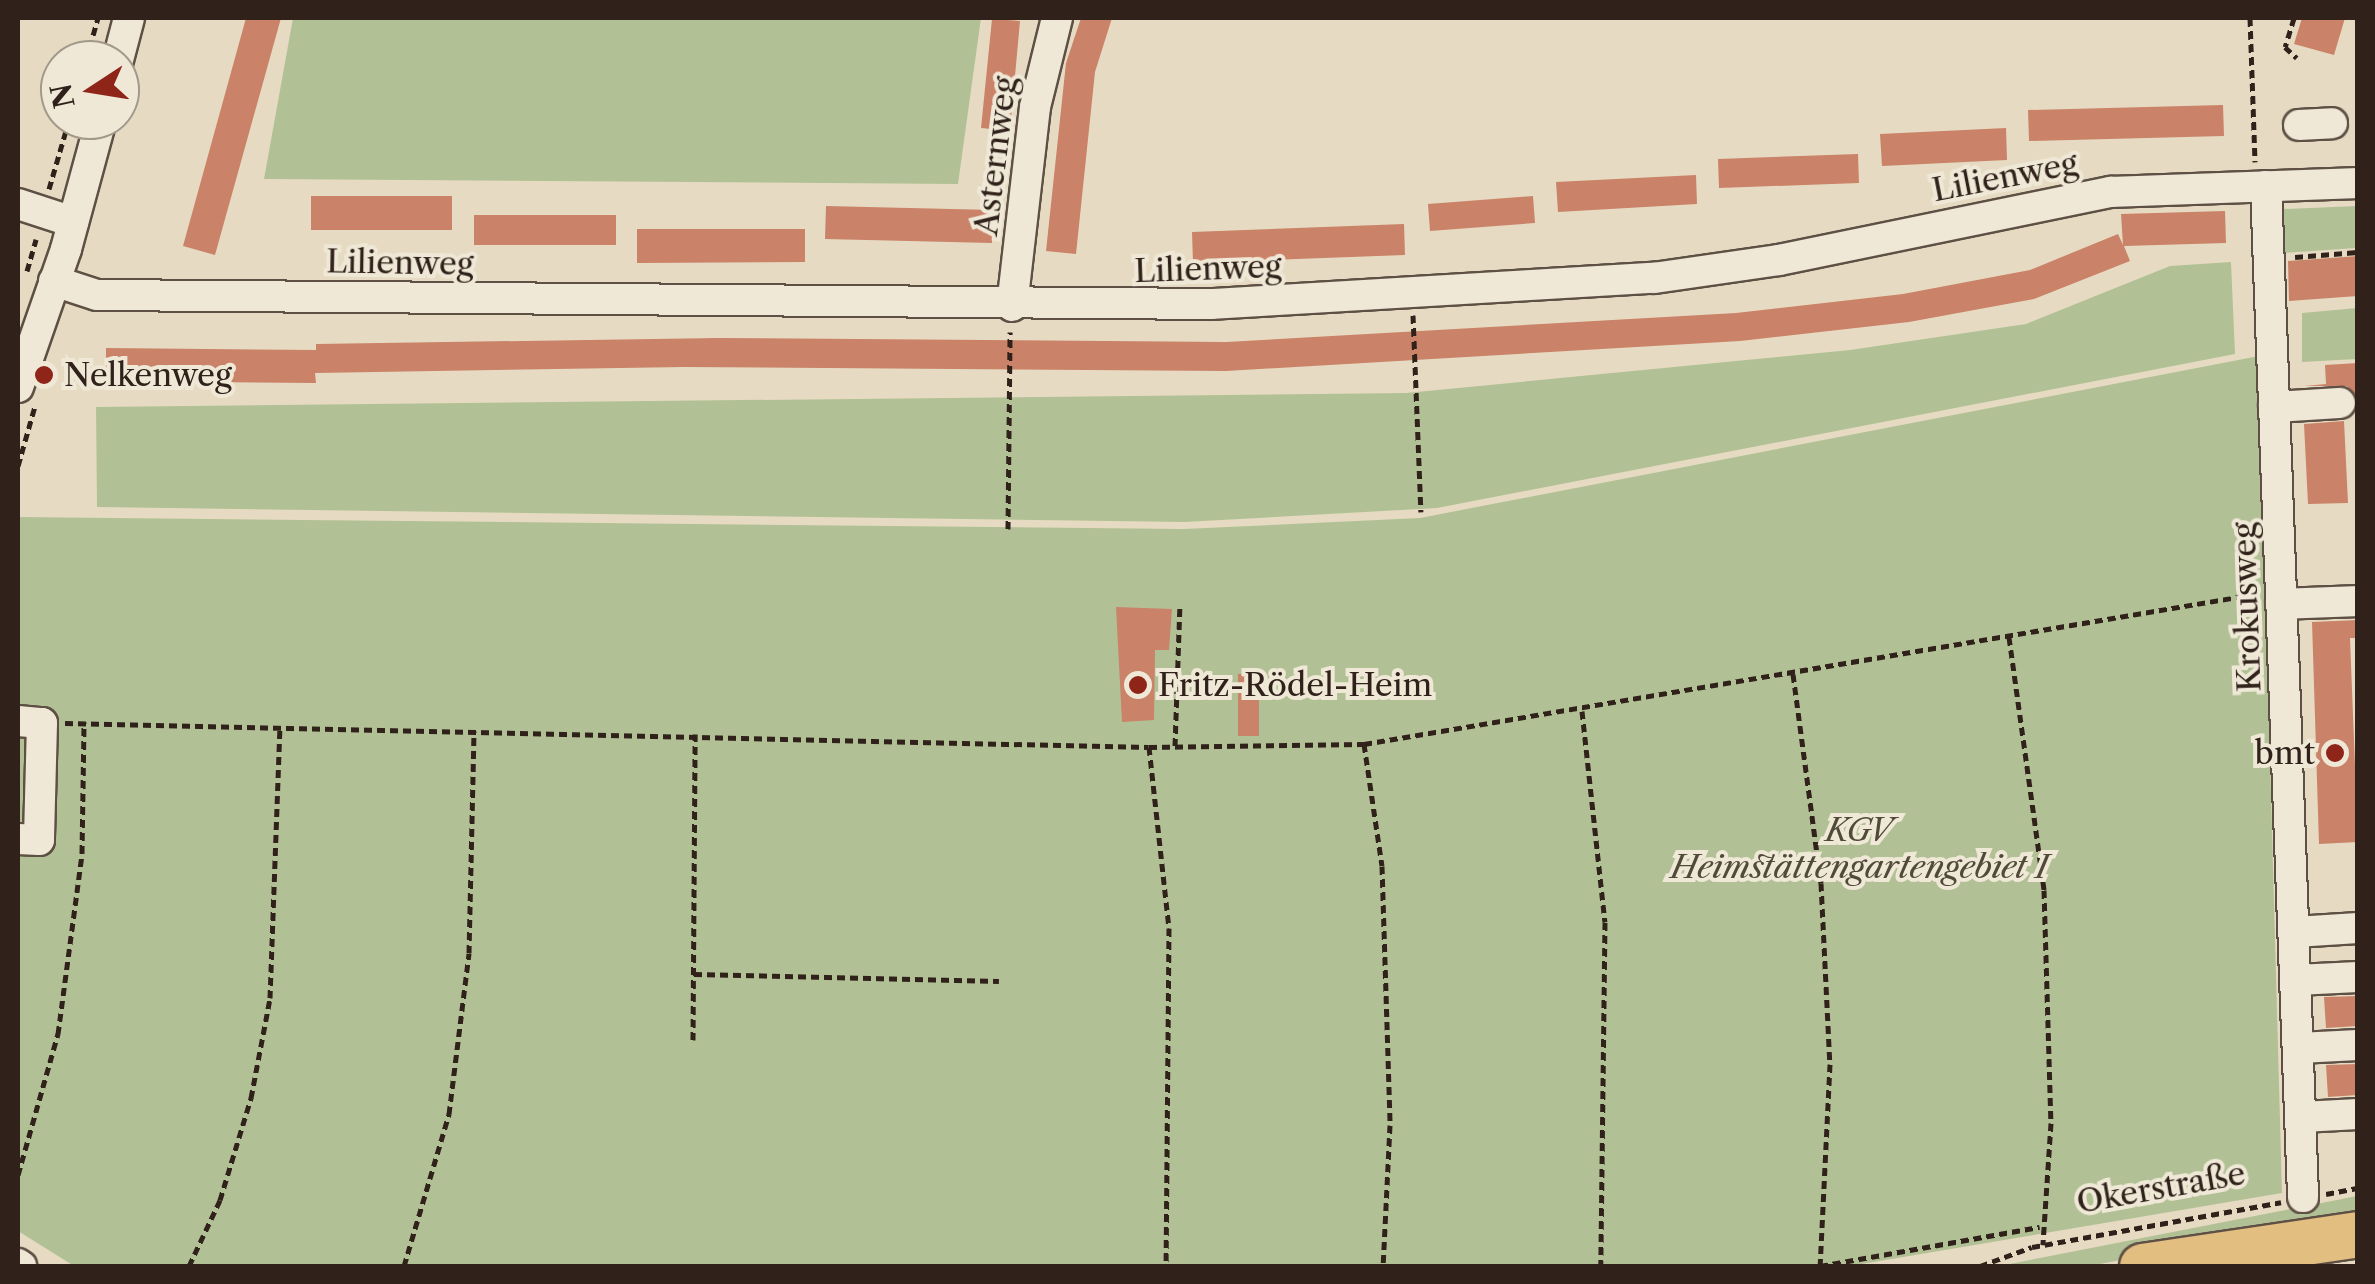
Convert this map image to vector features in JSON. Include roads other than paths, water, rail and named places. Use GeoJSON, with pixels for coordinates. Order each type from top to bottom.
{"type":"FeatureCollection","features":[{"type":"Feature","properties":{"kind":"highway"},"geometry":{"type":"LineString","coordinates":[[2142,1266],[2358,1234]]}},
{"type":"Feature","properties":{"kind":"street","name":"Asternweg"},"geometry":{"type":"LineString","coordinates":[[1012,306],[1035,107],[1057,18]]}},
{"type":"Feature","properties":{"kind":"street"},"geometry":{"type":"LineString","coordinates":[[2299,124],[2332,124]]}},
{"type":"Feature","properties":{"kind":"street"},"geometry":{"type":"LineString","coordinates":[[18,387],[73,222],[96,140]]}},
{"type":"Feature","properties":{"kind":"street","name":"Lilienweg"},"geometry":{"type":"LineString","coordinates":[[54,281],[96,294],[1012,306],[1413,295],[1716,270],[2096,195],[2358,184]]}},
{"type":"Feature","properties":{"kind":"street","name":"Krokusweg"},"geometry":{"type":"LineString","coordinates":[[2266,186],[2274,406],[2271,599],[2306,888],[2295,932],[2303,1197]]}},
{"type":"Feature","properties":{"kind":"street"},"geometry":{"type":"LineString","coordinates":[[18,204],[73,222]]}},
{"type":"Feature","properties":{"kind":"street"},"geometry":{"type":"LineString","coordinates":[[2274,406],[2340,403]]}},
{"type":"Feature","properties":{"kind":"street"},"geometry":{"type":"LineString","coordinates":[[2271,599],[2358,601]]}},
{"type":"Feature","properties":{"kind":"street"},"geometry":{"type":"LineString","coordinates":[[18,839],[40,840],[30,722]]}},
{"type":"Feature","properties":{"kind":"street"},"geometry":{"type":"LineString","coordinates":[[2295,932],[2358,928]]}},
{"type":"Feature","properties":{"kind":"street"},"geometry":{"type":"LineString","coordinates":[[2296,980],[2358,977]]}},
{"type":"Feature","properties":{"kind":"street"},"geometry":{"type":"LineString","coordinates":[[2299,1048],[2358,1045]]}},
{"type":"Feature","properties":{"kind":"street"},"geometry":{"type":"LineString","coordinates":[[2302,1116],[2358,1114]]}},
{"type":"Feature","properties":{"kind":"place","name":"Nelkenweg"},"geometry":{"type":"Point","coordinates":[44,375]}},
{"type":"Feature","properties":{"kind":"place","name":"Fritz-Rödel-Heim"},"geometry":{"type":"Point","coordinates":[1138,685]}},
{"type":"Feature","properties":{"kind":"place","name":"bmt"},"geometry":{"type":"Point","coordinates":[2335,753]}},
{"type":"Feature","properties":{"kind":"park label","name":"KGV Heimstättengartengebiet I"},"geometry":{"type":"Point","coordinates":[1859,850]}}]}
